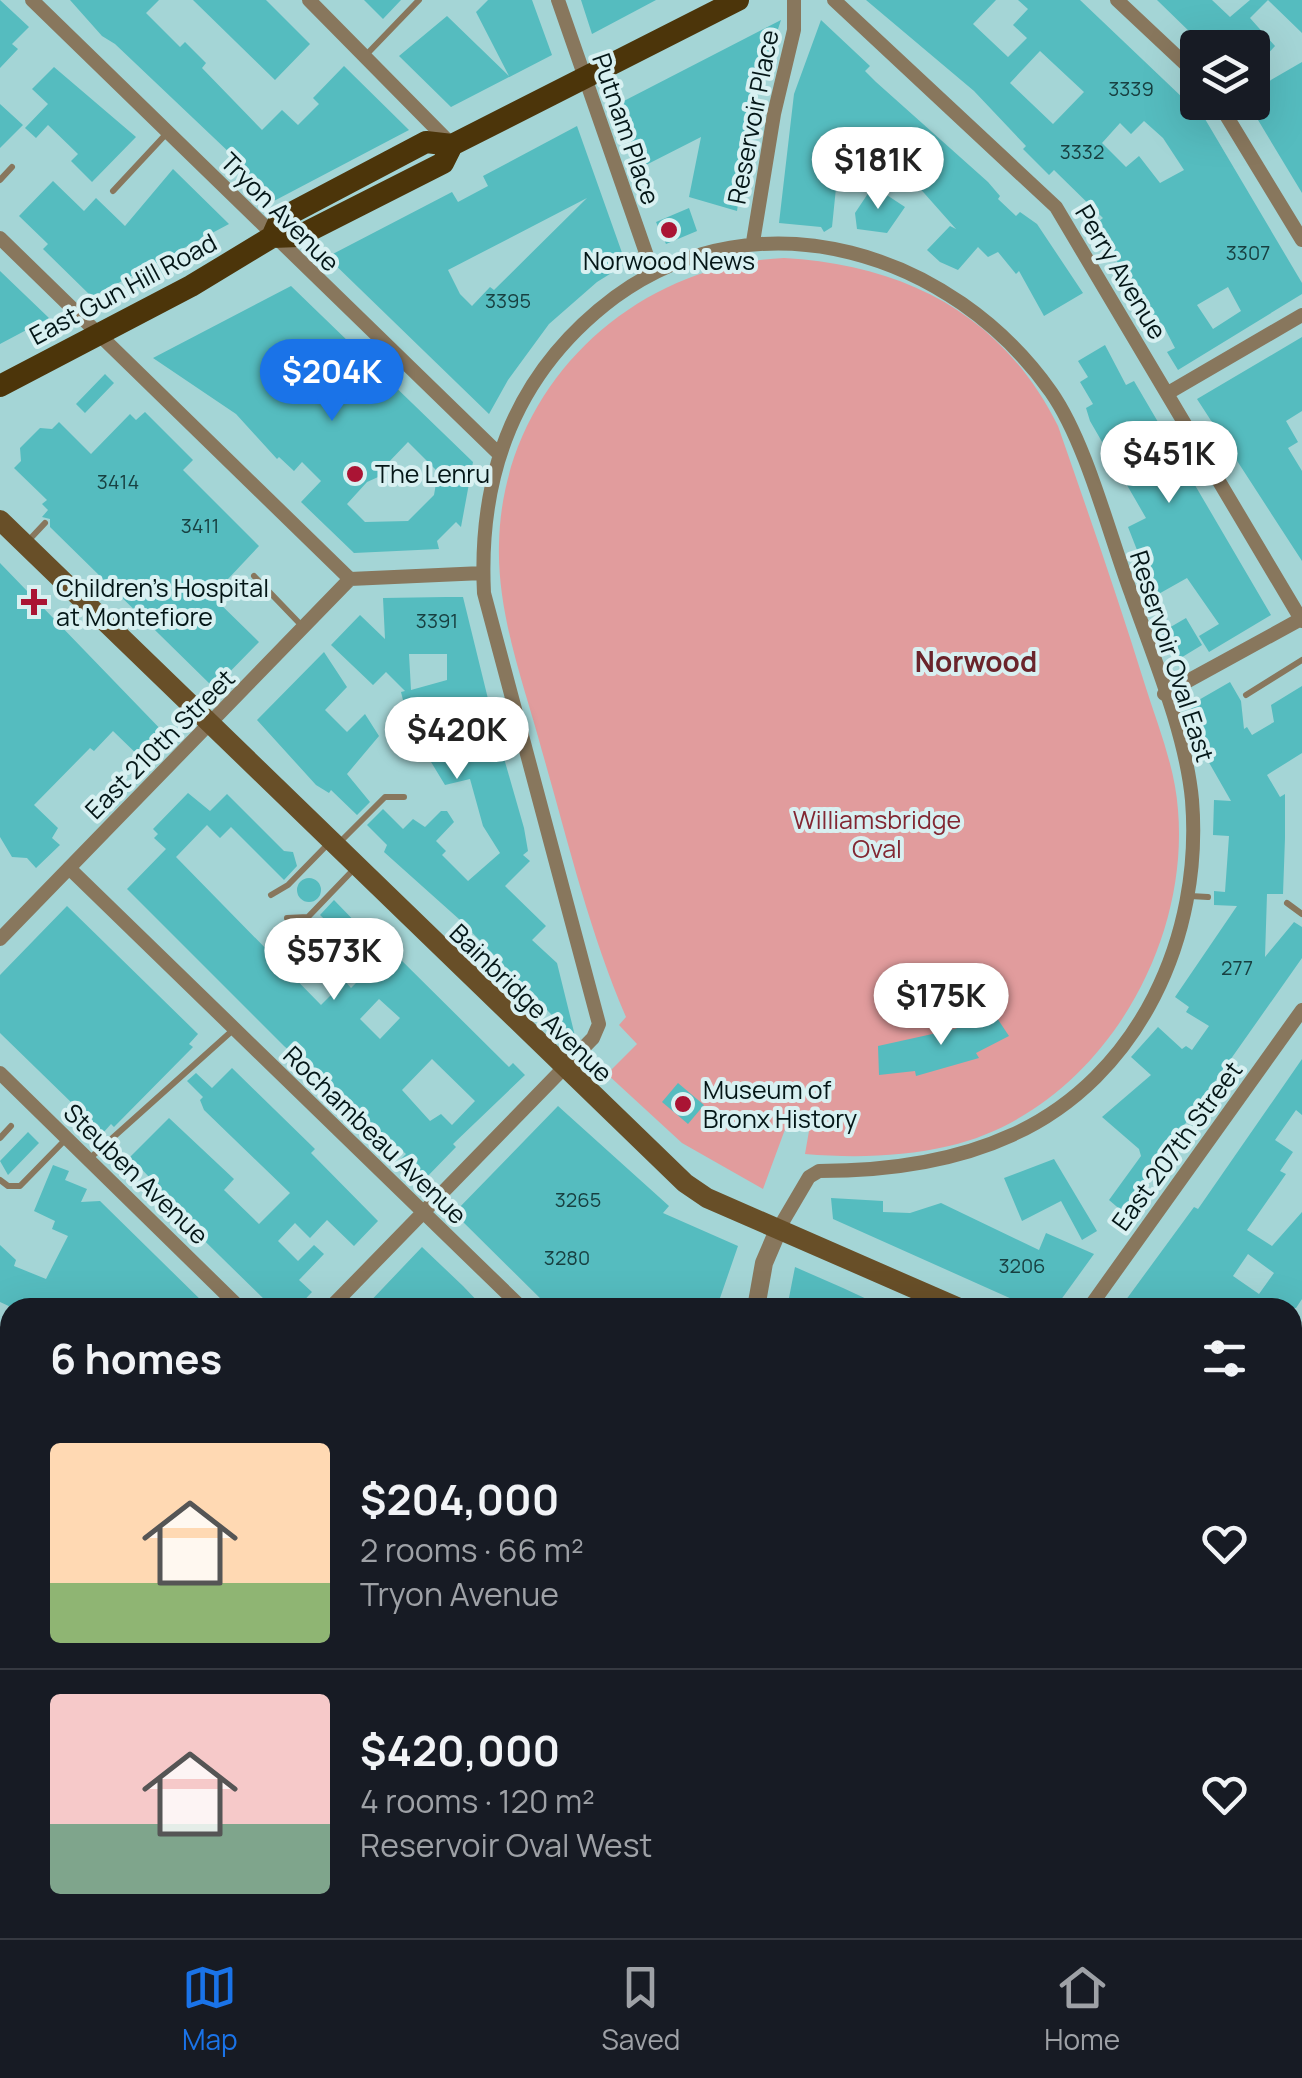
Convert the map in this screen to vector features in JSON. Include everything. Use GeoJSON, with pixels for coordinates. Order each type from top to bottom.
{"type":"FeatureCollection","features":[{"type":"Feature","properties":{"kind":"main road","name":"East Gun Hill Road"},"geometry":{"type":"LineString","coordinates":[[0,386],[272,238],[280,220],[426,142],[452,145],[738,0]]}},
{"type":"Feature","properties":{"kind":"main road","name":"Bainbridge Avenue"},"geometry":{"type":"LineString","coordinates":[[0,520],[685,1183],[707,1198],[937,1298]]}},
{"type":"Feature","properties":{"kind":"street","name":"Tryon Avenue"},"geometry":{"type":"LineString","coordinates":[[32,0],[272,238],[499,454]]}},
{"type":"Feature","properties":{"kind":"street"},"geometry":{"type":"LineString","coordinates":[[308,0],[452,145]]}},
{"type":"Feature","properties":{"kind":"street","name":"Putnam Place"},"geometry":{"type":"LineString","coordinates":[[558,0],[653,272]]}},
{"type":"Feature","properties":{"kind":"street","name":"Reservoir Place"},"geometry":{"type":"LineString","coordinates":[[753,242],[774,114],[794,30],[794,0]]}},
{"type":"Feature","properties":{"kind":"street","name":"Perry Avenue"},"geometry":{"type":"LineString","coordinates":[[834,0],[1056,207],[1301,620]]}},
{"type":"Feature","properties":{"kind":"street"},"geometry":{"type":"LineString","coordinates":[[1117,0],[1180,59]]}},
{"type":"Feature","properties":{"kind":"street"},"geometry":{"type":"LineString","coordinates":[[1229,120],[1302,240]]}},
{"type":"Feature","properties":{"kind":"street"},"geometry":{"type":"LineString","coordinates":[[0,238],[350,579],[483,573]]}},
{"type":"Feature","properties":{"kind":"street","name":"Reservoir Oval East"},"geometry":{"type":"LineString","coordinates":[[563,1069],[593,1038],[599,1024],[484,593],[484,521],[499,454],[524,401],[558,349],[585,322],[653,272],[719,249],[753,242],[812,245],[880,259],[968,306],[1016,348],[1069,423],[1182,748],[1192,800],[1190,896],[1178,947],[1138,1025],[1102,1068],[1048,1115],[1010,1136],[945,1158],[880,1170],[819,1171],[809,1177],[780,1228]]}},
{"type":"Feature","properties":{"kind":"street"},"geometry":{"type":"LineString","coordinates":[[1168,393],[1302,315]]}},
{"type":"Feature","properties":{"kind":"street","name":"East 210th Street"},"geometry":{"type":"LineString","coordinates":[[0,939],[350,579]]}},
{"type":"Feature","properties":{"kind":"street"},"geometry":{"type":"LineString","coordinates":[[1164,694],[1301,620]]}},
{"type":"Feature","properties":{"kind":"street","name":"Rochambeau Avenue"},"geometry":{"type":"LineString","coordinates":[[69,868],[508,1298]]}},
{"type":"Feature","properties":{"kind":"street","name":"East 207th Street"},"geometry":{"type":"LineString","coordinates":[[1095,1298],[1302,1010]]}},
{"type":"Feature","properties":{"kind":"street"},"geometry":{"type":"LineString","coordinates":[[340,1298],[563,1069]]}},
{"type":"Feature","properties":{"kind":"street","name":"Steuben Avenue"},"geometry":{"type":"LineString","coordinates":[[0,1072],[230,1298]]}},
{"type":"Feature","properties":{"kind":"street"},"geometry":{"type":"LineString","coordinates":[[758,1298],[764,1263],[780,1228]]}},
{"type":"Feature","properties":{"kind":"lane"},"geometry":{"type":"LineString","coordinates":[[366,56],[418,0]]}},
{"type":"Feature","properties":{"kind":"lane"},"geometry":{"type":"LineString","coordinates":[[112,190],[168,132]]}},
{"type":"Feature","properties":{"kind":"lane"},"geometry":{"type":"LineString","coordinates":[[0,180],[12,166]]}},
{"type":"Feature","properties":{"kind":"lane"},"geometry":{"type":"LineString","coordinates":[[25,544],[45,523]]}},
{"type":"Feature","properties":{"kind":"lane"},"geometry":{"type":"LineString","coordinates":[[254,576],[304,628]]}},
{"type":"Feature","properties":{"kind":"lane"},"geometry":{"type":"LineString","coordinates":[[1246,695],[1302,660]]}},
{"type":"Feature","properties":{"kind":"lane"},"geometry":{"type":"LineString","coordinates":[[271,894],[288,886],[385,797],[404,797]]}},
{"type":"Feature","properties":{"kind":"lane"},"geometry":{"type":"LineString","coordinates":[[287,918],[308,917],[356,867]]}},
{"type":"Feature","properties":{"kind":"lane"},"geometry":{"type":"LineString","coordinates":[[1190,896],[1208,897]]}},
{"type":"Feature","properties":{"kind":"lane"},"geometry":{"type":"LineString","coordinates":[[1287,903],[1302,914]]}},
{"type":"Feature","properties":{"kind":"lane"},"geometry":{"type":"LineString","coordinates":[[89,1159],[234,1030]]}},
{"type":"Feature","properties":{"kind":"lane"},"geometry":{"type":"LineString","coordinates":[[0,1138],[12,1126]]}},
{"type":"Feature","properties":{"kind":"lane"},"geometry":{"type":"LineString","coordinates":[[0,1180],[8,1186],[20,1186],[67,1138]]}},
{"type":"Feature","properties":{"kind":"green space","name":"Williamsbridge Oval"},"geometry":{"type":"Polygon","coordinates":[[[784,258],[870,271],[945,303],[979,325],[1009,353],[1035,387],[1058,426],[1165,747],[1178,810],[1178,864],[1168,918],[1149,970],[1122,1019],[1088,1062],[1048,1099],[1001,1128],[949,1146],[895,1154],[805,1154],[809,1131],[787,1124],[763,1189],[682,1143],[607,1074],[637,1044],[619,1025],[626,1017],[590,919],[520,675],[502,597],[499,544],[506,487],[523,434],[550,387],[585,345],[627,310],[675,284],[728,266],[784,258]]]}},
{"type":"Feature","properties":{"kind":"building"},"geometry":{"type":"Polygon","coordinates":[[[0,0],[29,27],[12,44],[18,49],[0,68],[0,0]]]}},
{"type":"Feature","properties":{"kind":"building"},"geometry":{"type":"Polygon","coordinates":[[[70,0],[159,0],[146,13],[180,47],[185,42],[206,63],[202,68],[262,130],[282,110],[298,125],[319,104],[313,98],[344,66],[409,130],[272,202],[228,159],[232,155],[102,36],[70,0]]]}},
{"type":"Feature","properties":{"kind":"building"},"geometry":{"type":"Polygon","coordinates":[[[193,0],[266,0],[310,44],[275,80],[193,0]]]}},
{"type":"Feature","properties":{"kind":"building"},"geometry":{"type":"Polygon","coordinates":[[[364,0],[401,0],[383,19],[364,0]]]}},
{"type":"Feature","properties":{"kind":"building"},"geometry":{"type":"Polygon","coordinates":[[[488,0],[532,0],[552,55],[451,107],[399,56],[447,16],[509,76],[476,12],[488,0]]]}},
{"type":"Feature","properties":{"kind":"building"},"geometry":{"type":"Polygon","coordinates":[[[581,0],[656,0],[592,34],[581,0]]]}},
{"type":"Feature","properties":{"kind":"building"},"geometry":{"type":"Polygon","coordinates":[[[866,0],[996,0],[973,24],[1008,57],[1027,38],[1013,25],[1028,9],[1018,0],[1080,0],[1180,95],[1180,120],[1206,120],[1302,283],[1302,294],[1178,370],[1167,352],[1175,348],[1163,325],[1157,328],[1103,238],[1098,222],[1103,218],[1054,170],[1049,175],[1023,149],[1026,146],[974,91],[866,0]],[[1040,51],[1010,83],[1053,124],[1084,92],[1040,51]],[[1144,121],[1131,134],[1120,123],[1102,143],[1126,167],[1139,156],[1160,183],[1184,170],[1163,138],[1144,121]],[[1228,287],[1197,305],[1213,329],[1241,311],[1228,287]]]}},
{"type":"Feature","properties":{"kind":"building"},"geometry":{"type":"Polygon","coordinates":[[[1157,0],[1212,0],[1230,17],[1250,0],[1268,0],[1250,18],[1261,30],[1188,30],[1157,0]]]}},
{"type":"Feature","properties":{"kind":"building"},"geometry":{"type":"Polygon","coordinates":[[[1268,0],[1302,0],[1302,33],[1268,0]]]}},
{"type":"Feature","properties":{"kind":"building"},"geometry":{"type":"Polygon","coordinates":[[[781,20],[751,110],[737,211],[689,197],[701,137],[640,168],[618,104],[781,20]]]}},
{"type":"Feature","properties":{"kind":"building"},"geometry":{"type":"Polygon","coordinates":[[[821,20],[870,66],[865,71],[988,182],[1000,196],[998,199],[1016,216],[1020,212],[1037,224],[1083,293],[1044,316],[1019,271],[1016,274],[998,252],[988,257],[978,247],[958,270],[940,262],[927,250],[950,226],[956,229],[901,167],[897,171],[876,151],[865,162],[841,139],[832,227],[824,232],[821,227],[779,223],[794,94],[821,20]]]}},
{"type":"Feature","properties":{"kind":"building"},"geometry":{"type":"Polygon","coordinates":[[[1302,62],[1302,193],[1258,120],[1270,120],[1270,81],[1302,62]]]}},
{"type":"Feature","properties":{"kind":"building"},"geometry":{"type":"Polygon","coordinates":[[[54,67],[136,137],[92,182],[71,161],[78,154],[48,125],[36,138],[25,128],[48,104],[32,89],[54,67]]]}},
{"type":"Feature","properties":{"kind":"building"},"geometry":{"type":"Polygon","coordinates":[[[0,104],[23,125],[0,148],[0,104]]]}},
{"type":"Feature","properties":{"kind":"building"},"geometry":{"type":"Polygon","coordinates":[[[577,126],[626,264],[597,282],[549,324],[508,380],[489,414],[327,257],[452,192],[458,202],[488,186],[483,176],[577,126]],[[587,198],[448,270],[460,294],[472,306],[490,287],[494,290],[587,198]]]}},
{"type":"Feature","properties":{"kind":"building"},"geometry":{"type":"Polygon","coordinates":[[[173,169],[229,224],[92,297],[43,249],[48,244],[19,216],[53,181],[84,211],[96,198],[125,226],[173,169]]]}},
{"type":"Feature","properties":{"kind":"building"},"geometry":{"type":"Polygon","coordinates":[[[873,186],[905,207],[887,233],[857,229],[855,213],[873,186]]]}},
{"type":"Feature","properties":{"kind":"building"},"geometry":{"type":"Polygon","coordinates":[[[689,208],[697,231],[666,244],[656,222],[689,208]]]}},
{"type":"Feature","properties":{"kind":"building"},"geometry":{"type":"Polygon","coordinates":[[[0,271],[49,318],[0,344],[0,271]]]}},
{"type":"Feature","properties":{"kind":"building"},"geometry":{"type":"Polygon","coordinates":[[[291,286],[473,462],[461,527],[456,522],[437,541],[439,549],[354,553],[301,502],[321,481],[302,462],[294,471],[277,459],[236,414],[153,358],[291,286]],[[408,442],[386,465],[387,473],[367,482],[347,504],[365,522],[408,521],[434,495],[438,472],[408,442]]]}},
{"type":"Feature","properties":{"kind":"building"},"geometry":{"type":"Polygon","coordinates":[[[1302,337],[1302,411],[1286,421],[1298,442],[1288,448],[1302,471],[1302,561],[1197,399],[1302,337]]]}},
{"type":"Feature","properties":{"kind":"building"},"geometry":{"type":"Polygon","coordinates":[[[1105,345],[1126,385],[1134,381],[1271,615],[1209,652],[1199,636],[1219,624],[1187,578],[1155,596],[1128,527],[1146,518],[1090,421],[1086,408],[1093,404],[1080,382],[1088,377],[1078,361],[1105,345]]]}},
{"type":"Feature","properties":{"kind":"building"},"geometry":{"type":"Polygon","coordinates":[[[105,374],[114,383],[85,413],[76,404],[105,374]]]}},
{"type":"Feature","properties":{"kind":"building"},"geometry":{"type":"Polygon","coordinates":[[[145,412],[193,460],[183,470],[259,546],[212,596],[259,642],[214,688],[50,527],[50,519],[42,517],[48,510],[42,504],[47,500],[14,468],[21,461],[20,448],[40,428],[52,429],[59,422],[91,454],[130,414],[136,420],[145,412]]]}},
{"type":"Feature","properties":{"kind":"building"},"geometry":{"type":"Polygon","coordinates":[[[0,563],[169,738],[145,762],[113,731],[94,751],[90,748],[34,805],[58,828],[52,838],[60,845],[36,868],[27,858],[12,857],[0,837],[0,563]]]}},
{"type":"Feature","properties":{"kind":"building"},"geometry":{"type":"Polygon","coordinates":[[[463,597],[490,707],[443,719],[450,746],[497,734],[524,828],[528,851],[523,855],[530,861],[505,886],[546,926],[532,940],[557,963],[576,1040],[460,920],[384,852],[387,845],[367,825],[383,809],[403,829],[413,819],[425,827],[441,811],[447,811],[454,822],[436,841],[446,851],[442,855],[468,881],[500,853],[483,826],[470,779],[445,785],[425,752],[419,720],[410,728],[401,692],[405,691],[386,672],[373,685],[331,645],[360,615],[385,639],[383,598],[463,597]],[[409,654],[411,690],[447,680],[447,654],[409,654]]]}},
{"type":"Feature","properties":{"kind":"building"},"geometry":{"type":"Polygon","coordinates":[[[1186,618],[1202,645],[1179,659],[1162,632],[1186,618]]]}},
{"type":"Feature","properties":{"kind":"building"},"geometry":{"type":"Polygon","coordinates":[[[324,652],[347,687],[325,710],[347,732],[365,714],[379,736],[347,774],[370,802],[357,815],[331,790],[329,793],[316,785],[257,720],[324,652]]]}},
{"type":"Feature","properties":{"kind":"building"},"geometry":{"type":"Polygon","coordinates":[[[1230,682],[1241,701],[1244,729],[1247,727],[1252,735],[1274,722],[1271,705],[1302,686],[1302,753],[1267,775],[1280,797],[1285,794],[1285,838],[1283,894],[1267,894],[1265,957],[1294,922],[1302,927],[1302,958],[1123,1212],[1109,1200],[1141,1156],[1139,1149],[1102,1117],[1151,1075],[1131,1057],[1158,1027],[1182,1049],[1186,1046],[1192,1050],[1209,1026],[1186,1012],[1189,1007],[1175,997],[1237,906],[1214,905],[1214,891],[1225,892],[1229,836],[1213,835],[1214,800],[1231,801],[1203,752],[1206,744],[1190,705],[1230,682]]]}},
{"type":"Feature","properties":{"kind":"building"},"geometry":{"type":"Polygon","coordinates":[[[188,793],[210,811],[227,794],[284,851],[293,852],[297,866],[284,880],[231,827],[220,838],[207,825],[176,857],[321,1005],[345,981],[351,988],[373,966],[320,915],[334,900],[363,930],[374,930],[373,939],[390,957],[394,953],[509,1067],[513,1063],[525,1075],[453,1144],[456,1147],[422,1182],[401,1159],[406,1154],[284,1046],[127,889],[166,849],[154,838],[158,834],[153,829],[188,793]],[[379,999],[360,1019],[380,1039],[400,1018],[379,999]],[[432,1059],[402,1090],[430,1121],[441,1114],[452,1125],[475,1101],[432,1059]]]}},
{"type":"Feature","properties":{"kind":"building"},"geometry":{"type":"Polygon","coordinates":[[[309,878],[318,881],[318,899],[309,902],[300,899],[297,890],[300,881],[309,878]]]}},
{"type":"Feature","properties":{"kind":"building"},"geometry":{"type":"Polygon","coordinates":[[[67,906],[198,1034],[189,1044],[193,1047],[114,1127],[111,1124],[103,1133],[77,1108],[79,1103],[75,1106],[0,1033],[0,975],[67,906]]]}},
{"type":"Feature","properties":{"kind":"building"},"geometry":{"type":"Polygon","coordinates":[[[993,1012],[1009,1036],[976,1053],[979,1058],[916,1076],[915,1071],[879,1075],[878,1046],[955,1029],[993,1012]]]}},
{"type":"Feature","properties":{"kind":"building"},"geometry":{"type":"Polygon","coordinates":[[[1302,1059],[1302,1115],[1296,1110],[1275,1140],[1293,1152],[1280,1171],[1286,1174],[1247,1230],[1272,1246],[1302,1212],[1302,1298],[1127,1298],[1194,1207],[1198,1209],[1302,1059]],[[1248,1254],[1233,1276],[1259,1294],[1274,1273],[1248,1254]]]}},
{"type":"Feature","properties":{"kind":"building"},"geometry":{"type":"Polygon","coordinates":[[[232,1068],[315,1149],[311,1153],[378,1221],[354,1246],[327,1220],[310,1238],[295,1223],[278,1241],[298,1261],[314,1245],[324,1254],[299,1280],[312,1292],[306,1298],[263,1298],[167,1204],[171,1200],[130,1157],[169,1118],[234,1179],[224,1190],[259,1224],[290,1193],[204,1110],[200,1100],[203,1097],[187,1081],[196,1073],[212,1088],[232,1068]]]}},
{"type":"Feature","properties":{"kind":"building","name":"Museum of Bronx History"},"geometry":{"type":"Polygon","coordinates":[[[678,1083],[704,1105],[688,1124],[662,1102],[678,1083]]]}},
{"type":"Feature","properties":{"kind":"building"},"geometry":{"type":"Polygon","coordinates":[[[558,1106],[669,1206],[663,1213],[738,1246],[720,1298],[540,1298],[454,1213],[558,1106]]]}},
{"type":"Feature","properties":{"kind":"building"},"geometry":{"type":"Polygon","coordinates":[[[28,1132],[39,1143],[8,1175],[0,1161],[28,1132]]]}},
{"type":"Feature","properties":{"kind":"building"},"geometry":{"type":"Polygon","coordinates":[[[1054,1159],[1097,1231],[1082,1240],[1061,1201],[1022,1221],[1004,1178],[1054,1159]]]}},
{"type":"Feature","properties":{"kind":"building"},"geometry":{"type":"Polygon","coordinates":[[[53,1165],[69,1171],[65,1180],[87,1189],[81,1202],[100,1201],[199,1298],[0,1298],[0,1245],[16,1260],[14,1266],[46,1279],[68,1236],[52,1229],[55,1221],[34,1211],[53,1165]]]}},
{"type":"Feature","properties":{"kind":"building"},"geometry":{"type":"Polygon","coordinates":[[[831,1198],[883,1201],[883,1212],[910,1213],[941,1203],[1039,1250],[1046,1233],[1094,1254],[1062,1298],[1010,1298],[833,1219],[831,1198]]]}},
{"type":"Feature","properties":{"kind":"building"},"geometry":{"type":"Polygon","coordinates":[[[422,1247],[474,1298],[374,1298],[422,1247]]]}},
{"type":"Feature","properties":{"kind":"building"},"geometry":{"type":"Polygon","coordinates":[[[795,1267],[864,1298],[789,1298],[795,1267]]]}},
{"type":"Feature","properties":{"kind":"place","name":"Norwood News"},"geometry":{"type":"Point","coordinates":[669,230]}},
{"type":"Feature","properties":{"kind":"place","name":"The Lenru"},"geometry":{"type":"Point","coordinates":[355,474]}},
{"type":"Feature","properties":{"kind":"place","name":"Children's Hospital at Montefiore"},"geometry":{"type":"Point","coordinates":[34,602]}},
{"type":"Feature","properties":{"kind":"place","name":"Museum of Bronx History"},"geometry":{"type":"Point","coordinates":[683,1104]}},
{"type":"Feature","properties":{"kind":"district","name":"Norwood"},"geometry":{"type":"Point","coordinates":[976,662]}}]}
